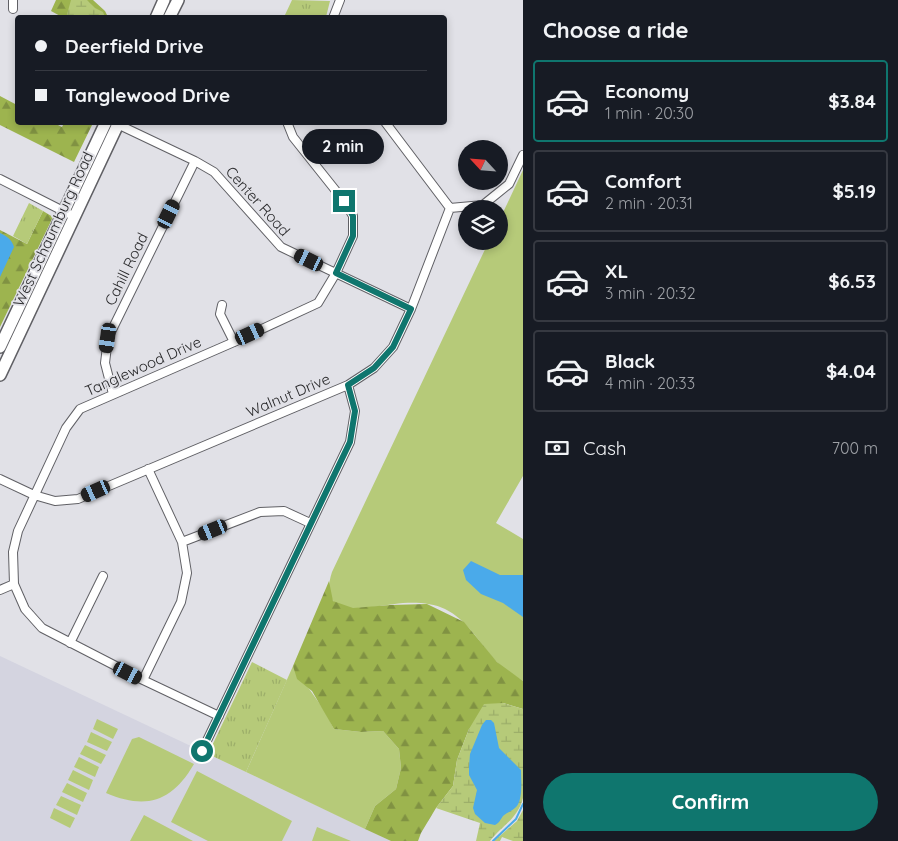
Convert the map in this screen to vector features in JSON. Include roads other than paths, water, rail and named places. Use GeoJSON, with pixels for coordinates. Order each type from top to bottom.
{"type":"FeatureCollection","features":[{"type":"Feature","properties":{"kind":"main road"},"geometry":{"type":"LineString","coordinates":[[157,15],[164,0]]}},
{"type":"Feature","properties":{"kind":"main road"},"geometry":{"type":"LineString","coordinates":[[170,15],[178,0]]}},
{"type":"Feature","properties":{"kind":"main road","name":"West Schaumburg Road"},"geometry":{"type":"LineString","coordinates":[[0,375],[105,125]]}},
{"type":"Feature","properties":{"kind":"main road","name":"West Schaumburg Road"},"geometry":{"type":"LineString","coordinates":[[0,347],[116,125]]}},
{"type":"Feature","properties":{"kind":"street"},"geometry":{"type":"LineString","coordinates":[[13,0],[13,9]]}},
{"type":"Feature","properties":{"kind":"street"},"geometry":{"type":"LineString","coordinates":[[334,15],[340,0]]}},
{"type":"Feature","properties":{"kind":"street","name":"Center Road"},"geometry":{"type":"LineString","coordinates":[[121,125],[214,172],[281,248],[411,309]]}},
{"type":"Feature","properties":{"kind":"street","name":"Tanglewood Drive"},"geometry":{"type":"LineString","coordinates":[[219,716],[143,680],[42,628],[24,609],[14,584],[13,552],[18,530],[34,495],[66,428],[80,409],[318,303],[336,273],[353,236],[353,216],[344,201],[293,137],[289,125]]}},
{"type":"Feature","properties":{"kind":"street"},"geometry":{"type":"LineString","coordinates":[[387,125],[450,208],[483,204],[509,184],[523,155]]}},
{"type":"Feature","properties":{"kind":"street","name":"Cahill Road"},"geometry":{"type":"LineString","coordinates":[[113,394],[104,363],[108,338],[195,161]]}},
{"type":"Feature","properties":{"kind":"street"},"geometry":{"type":"LineString","coordinates":[[0,179],[69,214]]}},
{"type":"Feature","properties":{"kind":"street","name":"Walnut Drive"},"geometry":{"type":"LineString","coordinates":[[0,479],[34,495],[55,501],[78,499],[348,385],[374,368],[393,347],[411,309],[450,208]]}},
{"type":"Feature","properties":{"kind":"street"},"geometry":{"type":"LineString","coordinates":[[222,305],[220,314],[234,342]]}},
{"type":"Feature","properties":{"kind":"street"},"geometry":{"type":"LineString","coordinates":[[202,751],[350,442],[355,411],[348,385]]}},
{"type":"Feature","properties":{"kind":"street"},"geometry":{"type":"LineString","coordinates":[[143,680],[181,602],[187,572],[182,542],[148,469]]}},
{"type":"Feature","properties":{"kind":"street"},"geometry":{"type":"LineString","coordinates":[[182,542],[260,512],[284,511],[310,523]]}},
{"type":"Feature","properties":{"kind":"street"},"geometry":{"type":"LineString","coordinates":[[70,643],[103,576]]}},
{"type":"Feature","properties":{"kind":"street"},"geometry":{"type":"LineString","coordinates":[[0,590],[14,584]]}},
{"type":"Feature","properties":{"kind":"water"},"geometry":{"type":"Polygon","coordinates":[[[0,233],[9,238],[14,247],[0,277],[0,233]]]}},
{"type":"Feature","properties":{"kind":"water"},"geometry":{"type":"Polygon","coordinates":[[[471,561],[500,575],[523,575],[523,617],[503,603],[481,594],[466,580],[463,570],[471,561]]]}},
{"type":"Feature","properties":{"kind":"water"},"geometry":{"type":"Polygon","coordinates":[[[486,720],[491,720],[494,723],[499,748],[521,770],[519,802],[515,808],[503,816],[495,825],[485,823],[475,814],[473,808],[477,790],[469,775],[470,754],[486,720]]]}},
{"type":"Feature","properties":{"kind":"waterway"},"geometry":{"type":"LineString","coordinates":[[493,841],[516,819],[523,804]]}}]}
